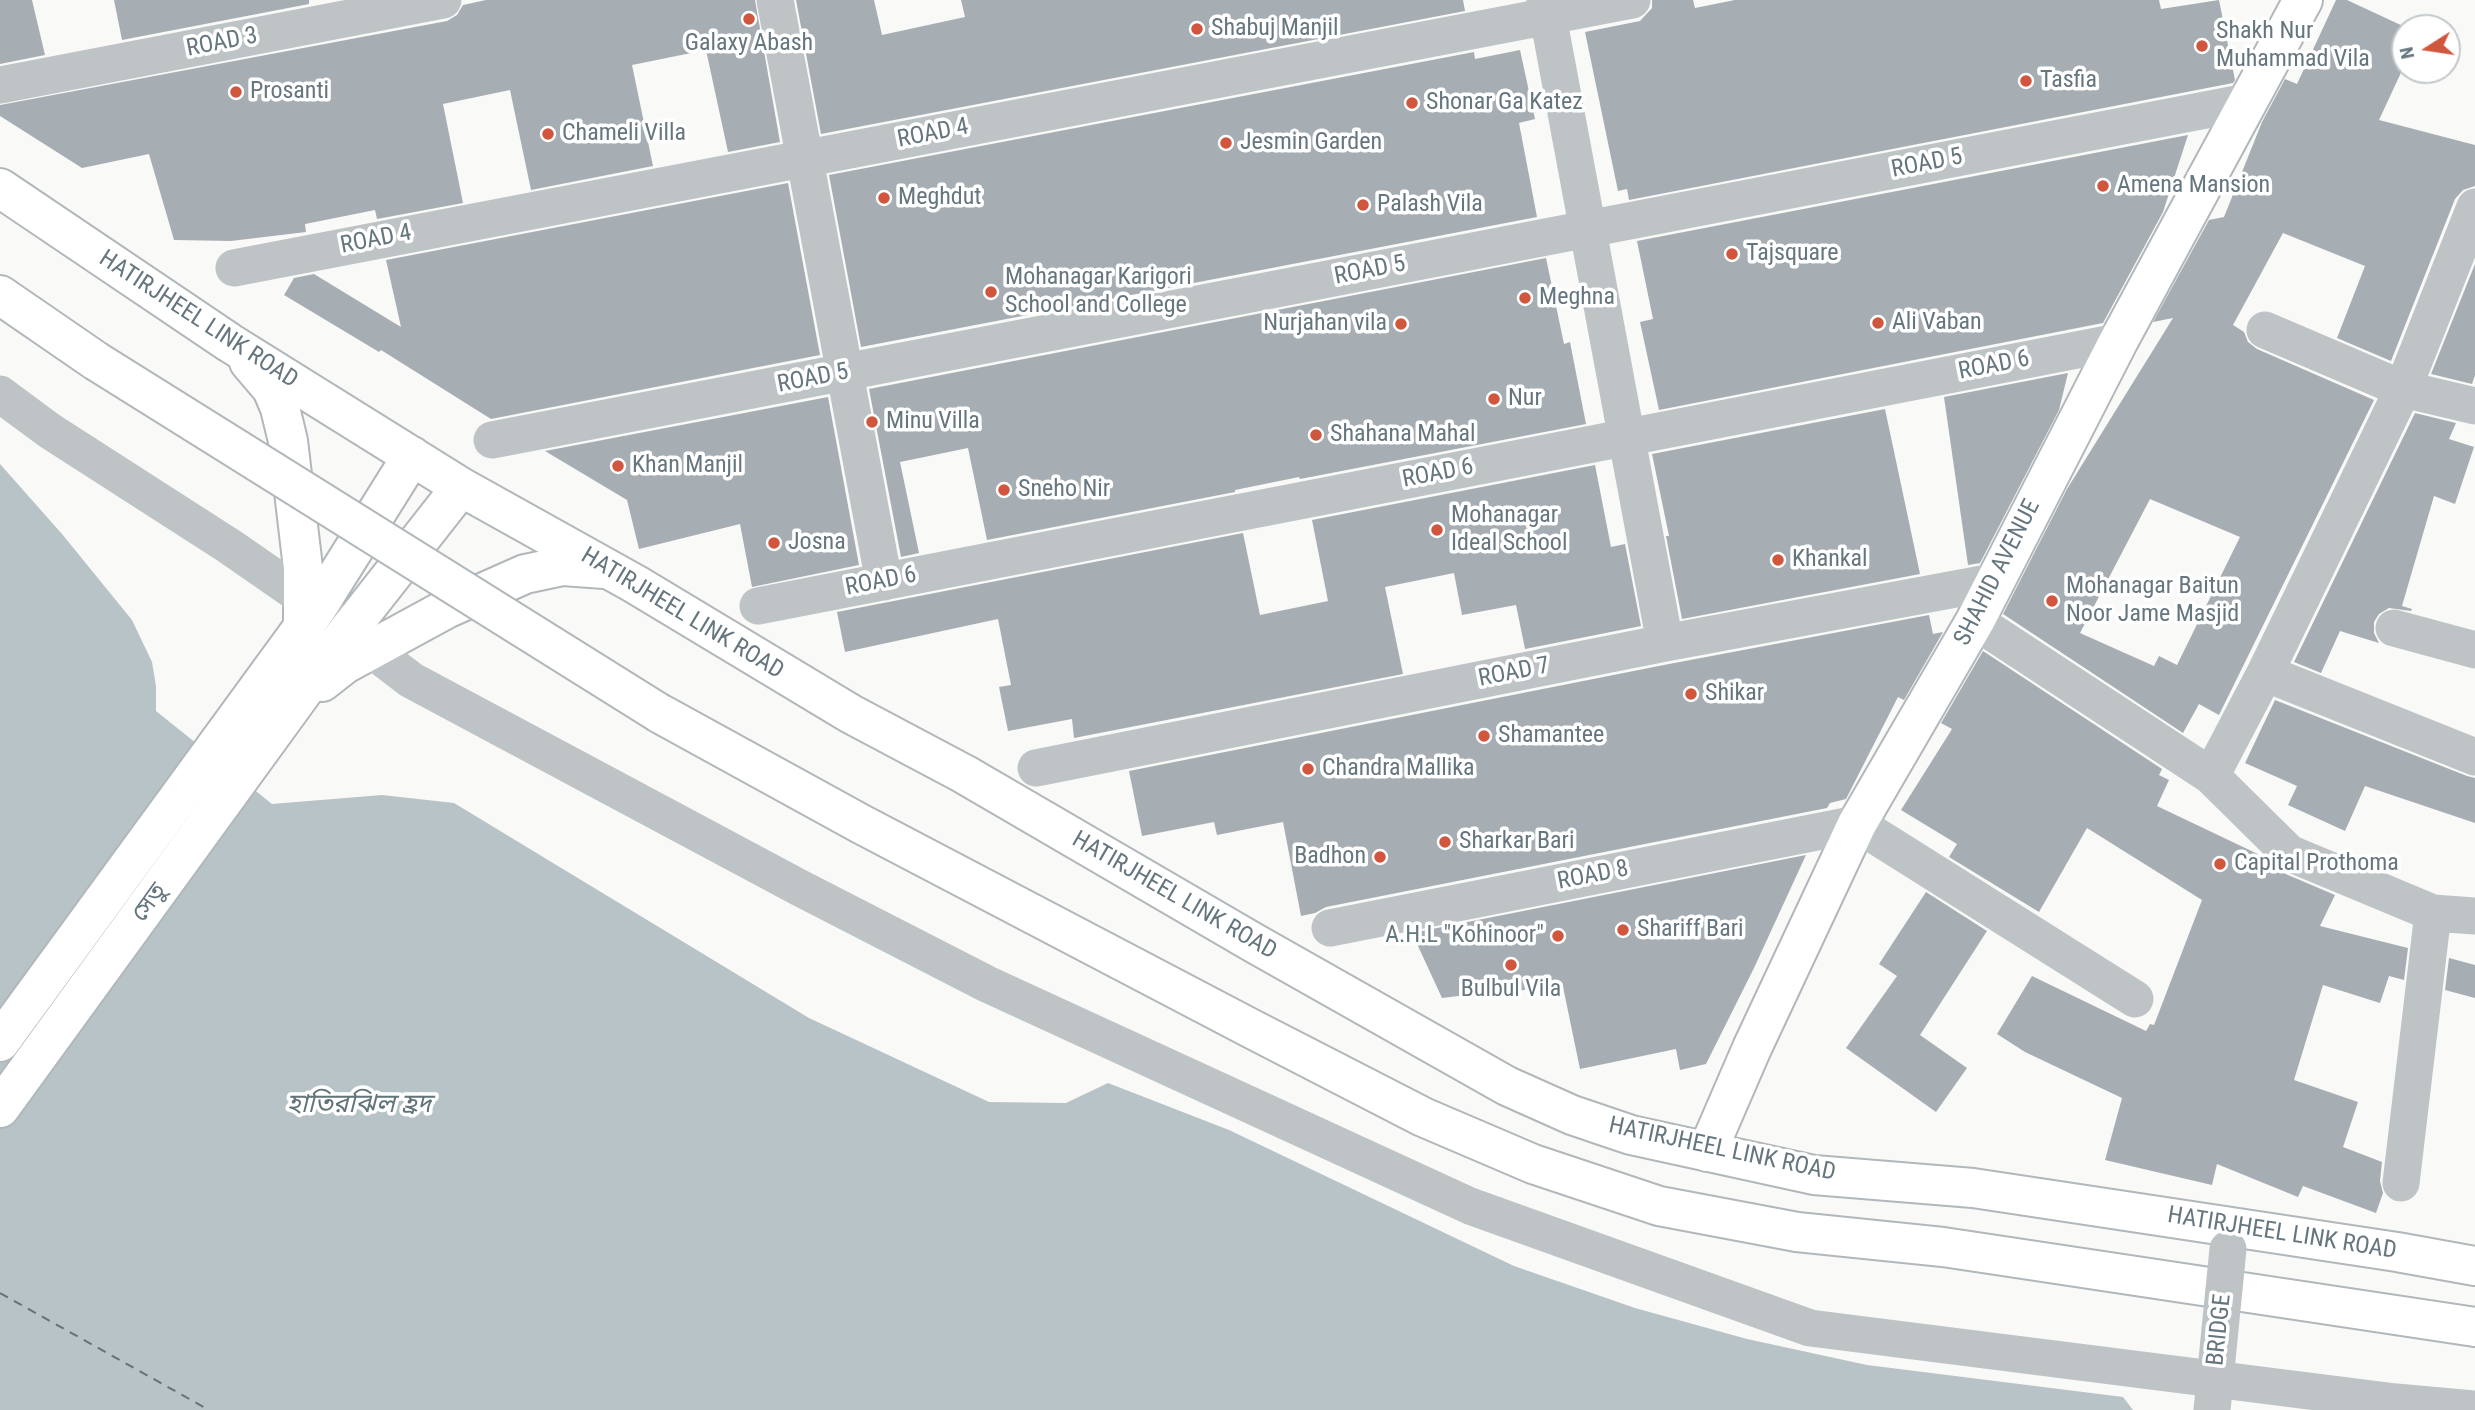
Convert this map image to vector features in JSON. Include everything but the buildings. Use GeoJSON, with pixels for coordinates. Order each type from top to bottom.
{"type":"FeatureCollection","features":[{"type":"Feature","properties":{"kind":"main road","name":"SHAHID AVENUE"},"geometry":{"type":"LineString","coordinates":[[1707,1152],[1752,1048],[1857,824],[1975,621],[2118,342],[2303,0]]}},
{"type":"Feature","properties":{"kind":"main road","name":"HATIRJHEEL LINK ROAD"},"geometry":{"type":"LineString","coordinates":[[0,188],[230,343],[461,487],[608,569],[851,714],[964,774],[1219,923],[1507,1086],[1572,1115],[1631,1135],[1814,1175],[1973,1188],[2475,1266]]}},
{"type":"Feature","properties":{"kind":"main road"},"geometry":{"type":"LineString","coordinates":[[0,295],[96,361],[659,713],[861,824],[1289,1048],[1423,1117],[1533,1164],[1659,1206],[1797,1232],[1943,1247],[2475,1327]]}},
{"type":"Feature","properties":{"kind":"main road"},"geometry":{"type":"LineString","coordinates":[[230,343],[261,374],[272,389],[280,408],[288,441],[308,612]]}},
{"type":"Feature","properties":{"kind":"main road"},"geometry":{"type":"LineString","coordinates":[[0,1042],[272,671],[412,456]]}},
{"type":"Feature","properties":{"kind":"main road"},"geometry":{"type":"LineString","coordinates":[[359,641],[461,487]]}},
{"type":"Feature","properties":{"kind":"main road","name":"সেতু"},"geometry":{"type":"LineString","coordinates":[[0,1108],[300,698],[345,664],[359,641],[446,609],[525,575],[563,566],[608,569]]}},
{"type":"Feature","properties":{"kind":"street","name":"ROAD 3"},"geometry":{"type":"LineString","coordinates":[[0,85],[443,0]]}},
{"type":"Feature","properties":{"kind":"street"},"geometry":{"type":"LineString","coordinates":[[775,0],[884,582]]}},
{"type":"Feature","properties":{"kind":"street","name":"ROAD 4"},"geometry":{"type":"LineString","coordinates":[[234,268],[804,159],[1547,8],[1632,0]]}},
{"type":"Feature","properties":{"kind":"street"},"geometry":{"type":"LineString","coordinates":[[1547,8],[1665,643]]}},
{"type":"Feature","properties":{"kind":"street","name":"ROAD 5"},"geometry":{"type":"LineString","coordinates":[[492,440],[2247,102]]}},
{"type":"Feature","properties":{"kind":"street"},"geometry":{"type":"LineString","coordinates":[[2211,776],[2265,673],[2403,389],[2475,207]]}},
{"type":"Feature","properties":{"kind":"street"},"geometry":{"type":"LineString","coordinates":[[2265,330],[2403,389],[2475,406]]}},
{"type":"Feature","properties":{"kind":"street","name":"ROAD 6"},"geometry":{"type":"LineString","coordinates":[[758,606],[2118,342]]}},
{"type":"Feature","properties":{"kind":"street"},"geometry":{"type":"LineString","coordinates":[[0,394],[50,431],[229,546],[308,612],[359,641],[411,680],[800,888],[987,984],[1470,1206],[1810,1328],[2396,1402],[2475,1409]]}},
{"type":"Feature","properties":{"kind":"street","name":"ROAD 7"},"geometry":{"type":"LineString","coordinates":[[1036,768],[1665,643],[1993,582]]}},
{"type":"Feature","properties":{"kind":"street"},"geometry":{"type":"LineString","coordinates":[[1975,621],[2211,776],[2289,853],[2433,913],[2475,916]]}},
{"type":"Feature","properties":{"kind":"street"},"geometry":{"type":"LineString","coordinates":[[2394,628],[2475,650]]}},
{"type":"Feature","properties":{"kind":"street"},"geometry":{"type":"LineString","coordinates":[[2265,673],[2475,757]]}},
{"type":"Feature","properties":{"kind":"street"},"geometry":{"type":"LineString","coordinates":[[1857,824],[2135,999]]}},
{"type":"Feature","properties":{"kind":"street","name":"ROAD 8"},"geometry":{"type":"LineString","coordinates":[[1330,928],[1857,824]]}},
{"type":"Feature","properties":{"kind":"street"},"geometry":{"type":"LineString","coordinates":[[2401,1183],[2433,913]]}},
{"type":"Feature","properties":{"kind":"street","name":"BRIDGE"},"geometry":{"type":"LineString","coordinates":[[2212,1410],[2228,1249]]}},
{"type":"Feature","properties":{"kind":"water","name":"হাতিরঝিল হ্রদ"},"geometry":{"type":"Polygon","coordinates":[[[0,464],[62,534],[132,620],[152,662],[156,711],[272,804],[382,795],[454,803],[809,1018],[989,1102],[1066,1103],[1108,1083],[1229,1130],[1514,1266],[1635,1308],[1747,1339],[1867,1365],[2123,1397],[2133,1410],[0,1410],[0,464]]]}},
{"type":"Feature","properties":{"kind":"ferry route"},"geometry":{"type":"LineString","coordinates":[[0,1293],[209,1410]]}},
{"type":"Feature","properties":{"kind":"place","name":"Galaxy Abash"},"geometry":{"type":"Point","coordinates":[749,19]}},
{"type":"Feature","properties":{"kind":"place","name":"Shabuj Manjil"},"geometry":{"type":"Point","coordinates":[1197,29]}},
{"type":"Feature","properties":{"kind":"place","name":"Shakh Nur Muhammad Vila"},"geometry":{"type":"Point","coordinates":[2202,46]}},
{"type":"Feature","properties":{"kind":"place","name":"Tasfia"},"geometry":{"type":"Point","coordinates":[2026,81]}},
{"type":"Feature","properties":{"kind":"place","name":"Prosanti"},"geometry":{"type":"Point","coordinates":[236,92]}},
{"type":"Feature","properties":{"kind":"place","name":"Shonar Ga Katez"},"geometry":{"type":"Point","coordinates":[1412,103]}},
{"type":"Feature","properties":{"kind":"place","name":"Chameli Villa"},"geometry":{"type":"Point","coordinates":[548,134]}},
{"type":"Feature","properties":{"kind":"place","name":"Jesmin Garden"},"geometry":{"type":"Point","coordinates":[1226,143]}},
{"type":"Feature","properties":{"kind":"place","name":"Amena Mansion"},"geometry":{"type":"Point","coordinates":[2103,186]}},
{"type":"Feature","properties":{"kind":"place","name":"Meghdut"},"geometry":{"type":"Point","coordinates":[884,198]}},
{"type":"Feature","properties":{"kind":"place","name":"Palash Vila"},"geometry":{"type":"Point","coordinates":[1363,205]}},
{"type":"Feature","properties":{"kind":"place","name":"Tajsquare"},"geometry":{"type":"Point","coordinates":[1732,254]}},
{"type":"Feature","properties":{"kind":"place","name":"Mohanagar Karigori School and College"},"geometry":{"type":"Point","coordinates":[991,292]}},
{"type":"Feature","properties":{"kind":"place","name":"Meghna"},"geometry":{"type":"Point","coordinates":[1525,298]}},
{"type":"Feature","properties":{"kind":"place","name":"Ali Vaban"},"geometry":{"type":"Point","coordinates":[1878,323]}},
{"type":"Feature","properties":{"kind":"place","name":"Nurjahan vila"},"geometry":{"type":"Point","coordinates":[1401,324]}},
{"type":"Feature","properties":{"kind":"place","name":"Nur"},"geometry":{"type":"Point","coordinates":[1494,399]}},
{"type":"Feature","properties":{"kind":"place","name":"Minu Villa"},"geometry":{"type":"Point","coordinates":[872,422]}},
{"type":"Feature","properties":{"kind":"place","name":"Shahana Mahal"},"geometry":{"type":"Point","coordinates":[1316,435]}},
{"type":"Feature","properties":{"kind":"place","name":"Khan Manjil"},"geometry":{"type":"Point","coordinates":[618,466]}},
{"type":"Feature","properties":{"kind":"place","name":"Sneho Nir"},"geometry":{"type":"Point","coordinates":[1004,490]}},
{"type":"Feature","properties":{"kind":"place","name":"Mohanagar Ideal School"},"geometry":{"type":"Point","coordinates":[1437,530]}},
{"type":"Feature","properties":{"kind":"place","name":"Josna"},"geometry":{"type":"Point","coordinates":[774,543]}},
{"type":"Feature","properties":{"kind":"place","name":"Khankal"},"geometry":{"type":"Point","coordinates":[1778,560]}},
{"type":"Feature","properties":{"kind":"place","name":"Mohanagar Baitun Noor Jame Masjid"},"geometry":{"type":"Point","coordinates":[2052,601]}},
{"type":"Feature","properties":{"kind":"place","name":"Shikar"},"geometry":{"type":"Point","coordinates":[1691,694]}},
{"type":"Feature","properties":{"kind":"place","name":"Shamantee"},"geometry":{"type":"Point","coordinates":[1484,736]}},
{"type":"Feature","properties":{"kind":"place","name":"Chandra Mallika"},"geometry":{"type":"Point","coordinates":[1308,769]}},
{"type":"Feature","properties":{"kind":"place","name":"Sharkar Bari"},"geometry":{"type":"Point","coordinates":[1445,842]}},
{"type":"Feature","properties":{"kind":"place","name":"Badhon"},"geometry":{"type":"Point","coordinates":[1380,857]}},
{"type":"Feature","properties":{"kind":"place","name":"Capital Prothoma"},"geometry":{"type":"Point","coordinates":[2220,864]}},
{"type":"Feature","properties":{"kind":"place","name":"Shariff Bari"},"geometry":{"type":"Point","coordinates":[1623,930]}},
{"type":"Feature","properties":{"kind":"place","name":"A.H.L \"Kohinoor\""},"geometry":{"type":"Point","coordinates":[1558,936]}},
{"type":"Feature","properties":{"kind":"place","name":"Bulbul Vila"},"geometry":{"type":"Point","coordinates":[1511,965]}}]}
